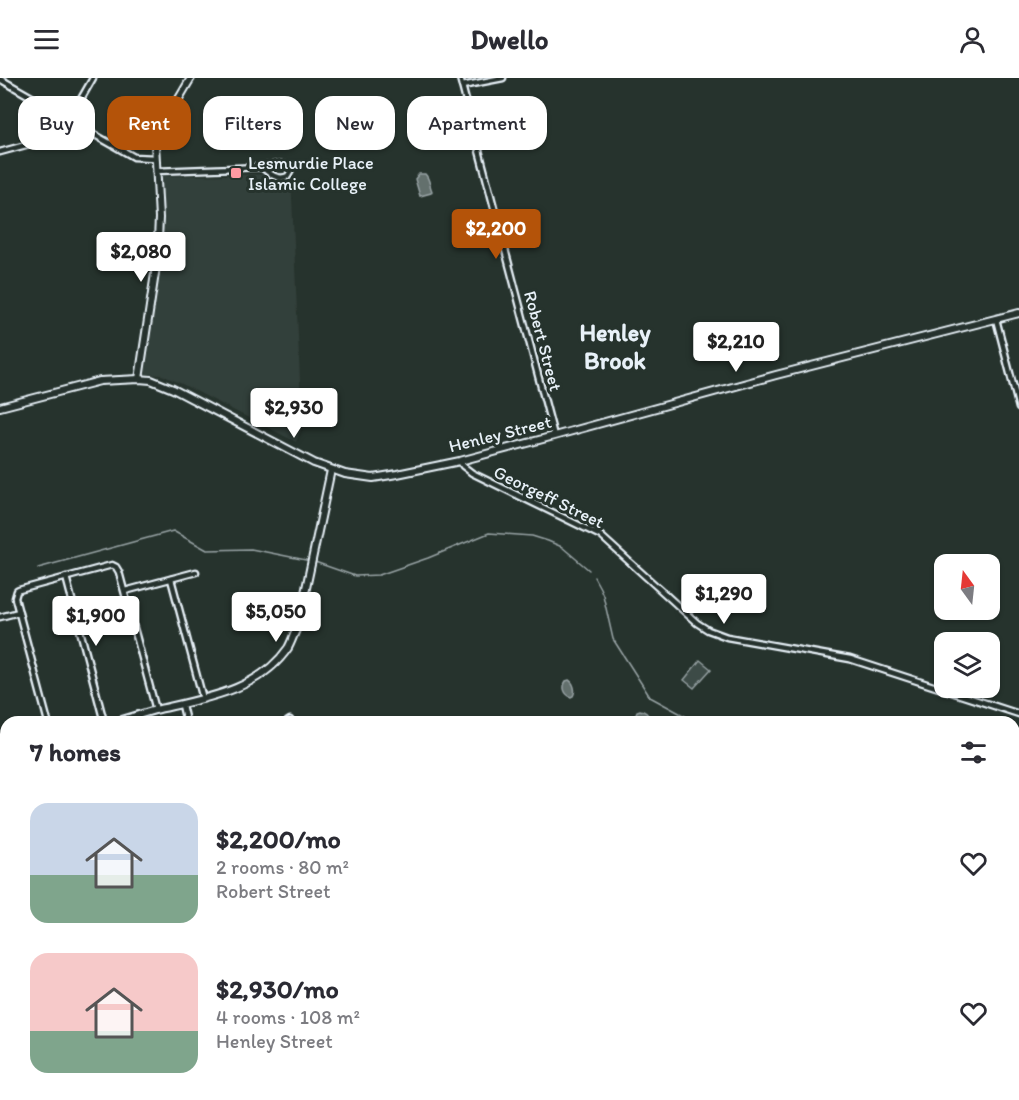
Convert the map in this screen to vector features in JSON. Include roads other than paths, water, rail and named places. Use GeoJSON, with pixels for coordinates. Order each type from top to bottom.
{"type":"FeatureCollection","features":[{"type":"Feature","properties":{"kind":"street"},"geometry":{"type":"LineString","coordinates":[[83,96],[93,78]]}},
{"type":"Feature","properties":{"kind":"street"},"geometry":{"type":"LineString","coordinates":[[139,379],[157,260],[159,218],[155,143],[191,78]]}},
{"type":"Feature","properties":{"kind":"street","name":"Robert Street"},"geometry":{"type":"LineString","coordinates":[[460,78],[554,436]]}},
{"type":"Feature","properties":{"kind":"street"},"geometry":{"type":"LineString","coordinates":[[462,86],[503,78]]}},
{"type":"Feature","properties":{"kind":"street"},"geometry":{"type":"LineString","coordinates":[[0,79],[29,96]]}},
{"type":"Feature","properties":{"kind":"street"},"geometry":{"type":"LineString","coordinates":[[95,135],[134,157],[155,158]]}},
{"type":"Feature","properties":{"kind":"street"},"geometry":{"type":"LineString","coordinates":[[0,152],[18,147]]}},
{"type":"Feature","properties":{"kind":"street"},"geometry":{"type":"LineString","coordinates":[[156,171],[262,167],[281,164],[289,167],[290,172],[288,176],[278,178],[262,167]]}},
{"type":"Feature","properties":{"kind":"street","name":"Henley Street"},"geometry":{"type":"LineString","coordinates":[[0,407],[100,381],[151,380],[173,388],[314,463],[345,474],[373,478],[460,460],[554,436],[776,375],[1019,313]]}},
{"type":"Feature","properties":{"kind":"street"},"geometry":{"type":"LineString","coordinates":[[996,319],[1019,408]]}},
{"type":"Feature","properties":{"kind":"street","name":"Georgeff Street"},"geometry":{"type":"LineString","coordinates":[[460,460],[472,473],[601,536],[697,623],[708,630],[727,637],[850,659],[1019,714]]}},
{"type":"Feature","properties":{"kind":"street"},"geometry":{"type":"LineString","coordinates":[[140,716],[231,690],[261,674],[276,662],[288,647],[297,626],[331,470]]}},
{"type":"Feature","properties":{"kind":"street"},"geometry":{"type":"LineString","coordinates":[[46,716],[18,612],[16,591],[112,565],[118,569],[125,591],[156,710]]}},
{"type":"Feature","properties":{"kind":"street"},"geometry":{"type":"LineString","coordinates":[[125,591],[196,572]]}},
{"type":"Feature","properties":{"kind":"street"},"geometry":{"type":"LineString","coordinates":[[66,578],[102,716]]}},
{"type":"Feature","properties":{"kind":"street"},"geometry":{"type":"LineString","coordinates":[[171,579],[203,699]]}},
{"type":"Feature","properties":{"kind":"street"},"geometry":{"type":"LineString","coordinates":[[0,617],[18,612]]}},
{"type":"Feature","properties":{"kind":"street"},"geometry":{"type":"LineString","coordinates":[[182,705],[185,716]]}},
{"type":"Feature","properties":{"kind":"waterway"},"geometry":{"type":"LineString","coordinates":[[38,568],[173,531],[207,550],[251,549],[311,561]]}},
{"type":"Feature","properties":{"kind":"waterway"},"geometry":{"type":"LineString","coordinates":[[315,562],[355,576],[379,575],[489,533],[532,536],[548,541],[562,547],[589,570]]}},
{"type":"Feature","properties":{"kind":"waterway"},"geometry":{"type":"LineString","coordinates":[[594,577],[603,595],[613,639],[650,697],[685,716]]}},
{"type":"Feature","properties":{"kind":"place","name":"Lesmurdie Place Islamic College"},"geometry":{"type":"Point","coordinates":[236,173]}},
{"type":"Feature","properties":{"kind":"district","name":"Henley Brook"},"geometry":{"type":"Point","coordinates":[615,347]}}]}
